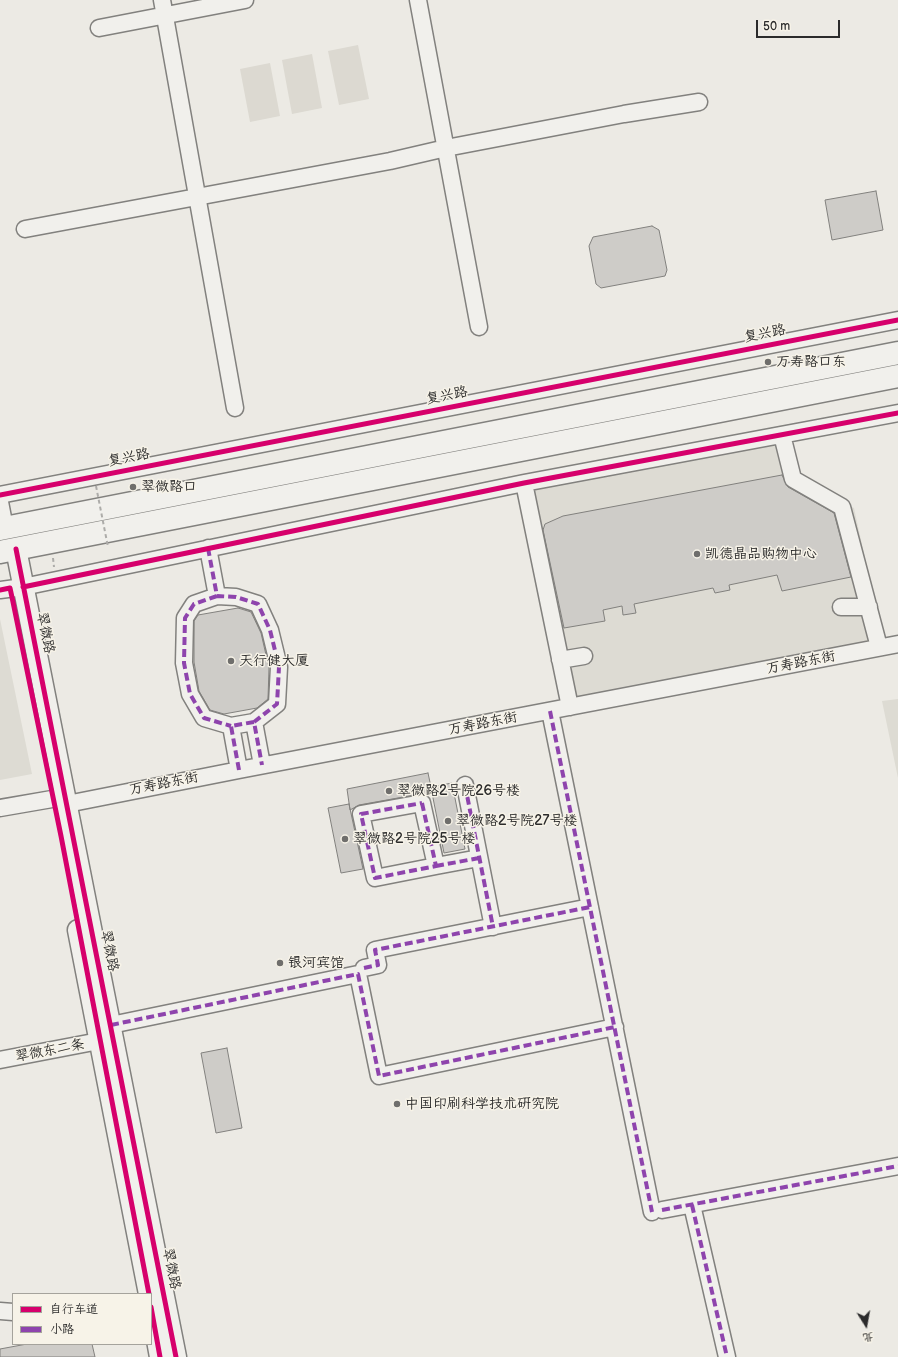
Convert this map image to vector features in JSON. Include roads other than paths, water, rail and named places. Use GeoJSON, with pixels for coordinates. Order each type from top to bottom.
{"type":"FeatureCollection","features":[{"type":"Feature","properties":{"kind":"highway"},"geometry":{"type":"LineString","coordinates":[[3,529],[898,352]]}},
{"type":"Feature","properties":{"kind":"highway"},"geometry":{"type":"LineString","coordinates":[[6,551],[898,376]]}},
{"type":"Feature","properties":{"kind":"main road","name":"翠微路"},"geometry":{"type":"LineString","coordinates":[[6,551],[11,588],[111,1025],[176,1357]]}},
{"type":"Feature","properties":{"kind":"main road","name":"翠微路"},"geometry":{"type":"LineString","coordinates":[[60,801],[99,1041],[146,1293]]}},
{"type":"Feature","properties":{"kind":"main road","name":"翠微路"},"geometry":{"type":"LineString","coordinates":[[152,1320],[160,1357]]}},
{"type":"Feature","properties":{"kind":"street"},"geometry":{"type":"LineString","coordinates":[[162,0],[235,408]]}},
{"type":"Feature","properties":{"kind":"street"},"geometry":{"type":"LineString","coordinates":[[99,28],[245,0]]}},
{"type":"Feature","properties":{"kind":"street"},"geometry":{"type":"LineString","coordinates":[[418,0],[479,327]]}},
{"type":"Feature","properties":{"kind":"street"},"geometry":{"type":"LineString","coordinates":[[25,229],[390,161],[446,148],[624,114],[699,102]]}},
{"type":"Feature","properties":{"kind":"street","name":"复兴路"},"geometry":{"type":"LineString","coordinates":[[0,495],[898,320]]}},
{"type":"Feature","properties":{"kind":"street"},"geometry":{"type":"LineString","coordinates":[[11,588],[524,483],[898,413]]}},
{"type":"Feature","properties":{"kind":"street"},"geometry":{"type":"LineString","coordinates":[[782,435],[793,479],[842,507],[879,648]]}},
{"type":"Feature","properties":{"kind":"street"},"geometry":{"type":"LineString","coordinates":[[524,483],[570,707]]}},
{"type":"Feature","properties":{"kind":"street"},"geometry":{"type":"LineString","coordinates":[[0,502],[3,529]]}},
{"type":"Feature","properties":{"kind":"street"},"geometry":{"type":"LineString","coordinates":[[208,548],[217,596]]}},
{"type":"Feature","properties":{"kind":"street"},"geometry":{"type":"LineString","coordinates":[[217,596],[236,597],[258,604],[270,630],[279,667],[277,704],[254,722],[231,726],[204,718],[190,694],[184,663],[185,618],[194,604],[217,596]]}},
{"type":"Feature","properties":{"kind":"street"},"geometry":{"type":"LineString","coordinates":[[841,607],[868,607]]}},
{"type":"Feature","properties":{"kind":"street","name":"万寿路东街"},"geometry":{"type":"LineString","coordinates":[[0,808],[60,801],[239,770],[898,644]]}},
{"type":"Feature","properties":{"kind":"street"},"geometry":{"type":"LineString","coordinates":[[560,660],[584,656]]}},
{"type":"Feature","properties":{"kind":"street"},"geometry":{"type":"LineString","coordinates":[[550,711],[615,1027],[657,1211],[898,1166]]}},
{"type":"Feature","properties":{"kind":"street"},"geometry":{"type":"LineString","coordinates":[[254,722],[262,765]]}},
{"type":"Feature","properties":{"kind":"street"},"geometry":{"type":"LineString","coordinates":[[231,726],[239,770]]}},
{"type":"Feature","properties":{"kind":"street"},"geometry":{"type":"LineString","coordinates":[[464,785],[493,926]]}},
{"type":"Feature","properties":{"kind":"street"},"geometry":{"type":"LineString","coordinates":[[436,866],[422,803],[361,814],[375,878],[479,858]]}},
{"type":"Feature","properties":{"kind":"street"},"geometry":{"type":"LineString","coordinates":[[364,968],[378,965],[375,950],[590,907]]}},
{"type":"Feature","properties":{"kind":"street"},"geometry":{"type":"LineString","coordinates":[[111,1025],[358,974],[379,1076],[615,1027]]}},
{"type":"Feature","properties":{"kind":"street","name":"翠微东二条"},"geometry":{"type":"LineString","coordinates":[[0,1060],[99,1041]]}},
{"type":"Feature","properties":{"kind":"street"},"geometry":{"type":"LineString","coordinates":[[692,1205],[727,1357]]}},
{"type":"Feature","properties":{"kind":"street"},"geometry":{"type":"LineString","coordinates":[[0,1311],[12,1312]]}},
{"type":"Feature","properties":{"kind":"place","name":"万寿路口东"},"geometry":{"type":"Point","coordinates":[768,362]}},
{"type":"Feature","properties":{"kind":"place","name":"翠微路口"},"geometry":{"type":"Point","coordinates":[133,487]}},
{"type":"Feature","properties":{"kind":"place","name":"凯德晶品购物中心"},"geometry":{"type":"Point","coordinates":[697,554]}},
{"type":"Feature","properties":{"kind":"place","name":"天行健大厦"},"geometry":{"type":"Point","coordinates":[231,661]}},
{"type":"Feature","properties":{"kind":"place","name":"翠微路2号院26号楼"},"geometry":{"type":"Point","coordinates":[389,791]}},
{"type":"Feature","properties":{"kind":"place","name":"翠微路2号院27号楼"},"geometry":{"type":"Point","coordinates":[448,821]}},
{"type":"Feature","properties":{"kind":"place","name":"翠微路2号院25号楼"},"geometry":{"type":"Point","coordinates":[345,839]}},
{"type":"Feature","properties":{"kind":"place","name":"银河宾馆"},"geometry":{"type":"Point","coordinates":[280,963]}},
{"type":"Feature","properties":{"kind":"place","name":"中国印刷科学技术研究院"},"geometry":{"type":"Point","coordinates":[397,1104]}}]}
